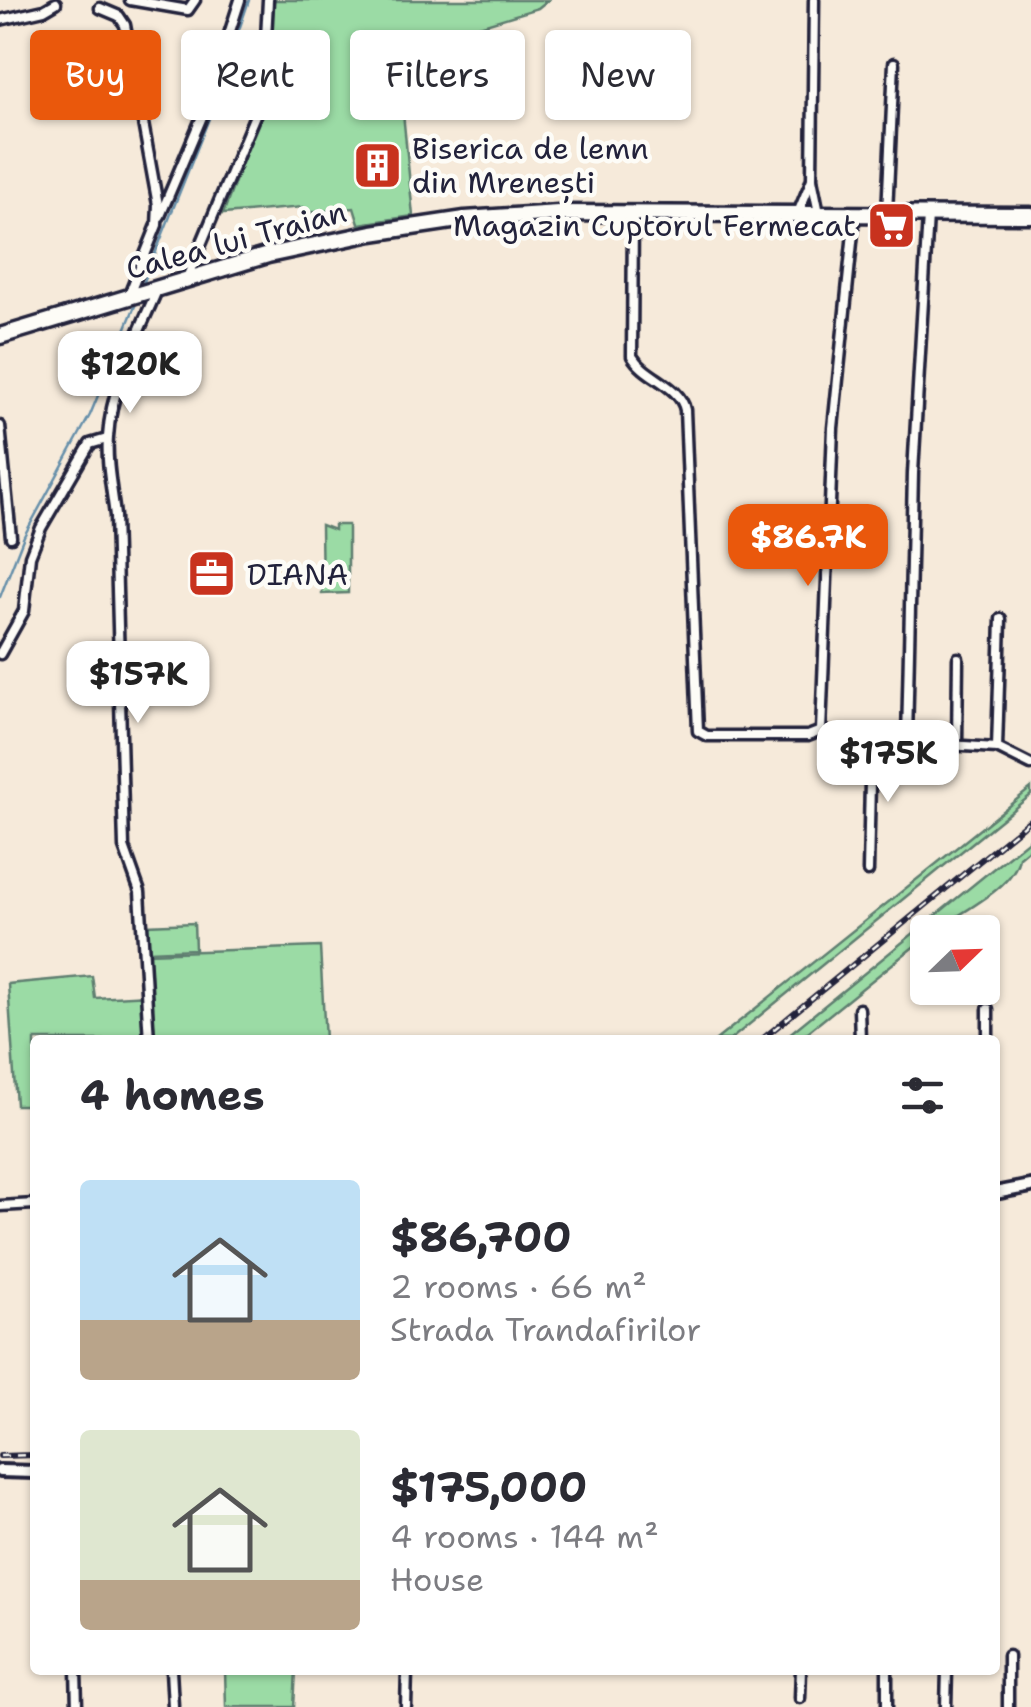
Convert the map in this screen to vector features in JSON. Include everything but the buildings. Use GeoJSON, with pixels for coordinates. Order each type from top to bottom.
{"type":"FeatureCollection","features":[{"type":"Feature","properties":{"kind":"highway","name":"Calea lui Traian"},"geometry":{"type":"LineString","coordinates":[[0,336],[187,278],[318,243],[434,223],[527,214],[1031,215]]}},
{"type":"Feature","properties":{"kind":"street"},"geometry":{"type":"LineString","coordinates":[[130,0],[188,10],[195,0]]}},
{"type":"Feature","properties":{"kind":"street"},"geometry":{"type":"LineString","coordinates":[[149,1035],[142,905],[124,847],[115,516],[108,439],[158,218],[204,112],[240,0]]}},
{"type":"Feature","properties":{"kind":"street"},"geometry":{"type":"LineString","coordinates":[[187,278],[263,96],[268,0]]}},
{"type":"Feature","properties":{"kind":"street"},"geometry":{"type":"LineString","coordinates":[[814,0],[812,179],[819,213]]}},
{"type":"Feature","properties":{"kind":"street"},"geometry":{"type":"LineString","coordinates":[[0,20],[56,3]]}},
{"type":"Feature","properties":{"kind":"street"},"geometry":{"type":"LineString","coordinates":[[100,8],[119,16],[126,25],[158,218]]}},
{"type":"Feature","properties":{"kind":"street"},"geometry":{"type":"LineString","coordinates":[[886,213],[894,63]]}},
{"type":"Feature","properties":{"kind":"street"},"geometry":{"type":"LineString","coordinates":[[798,213],[812,179]]}},
{"type":"Feature","properties":{"kind":"street"},"geometry":{"type":"LineString","coordinates":[[633,213],[632,356],[642,369],[683,400],[685,410],[698,731],[707,736],[808,736],[821,731]]}},
{"type":"Feature","properties":{"kind":"street"},"geometry":{"type":"LineString","coordinates":[[821,731],[833,428],[855,213]]}},
{"type":"Feature","properties":{"kind":"street"},"geometry":{"type":"LineString","coordinates":[[907,740],[913,473],[928,214]]}},
{"type":"Feature","properties":{"kind":"street"},"geometry":{"type":"LineString","coordinates":[[0,426],[11,537]]}},
{"type":"Feature","properties":{"kind":"street"},"geometry":{"type":"LineString","coordinates":[[0,654],[24,611],[30,556],[41,528],[90,444],[108,439]]}},
{"type":"Feature","properties":{"kind":"street"},"geometry":{"type":"LineString","coordinates":[[998,748],[1000,620]]}},
{"type":"Feature","properties":{"kind":"street"},"geometry":{"type":"LineString","coordinates":[[957,744],[958,658]]}},
{"type":"Feature","properties":{"kind":"street"},"geometry":{"type":"LineString","coordinates":[[821,731],[831,738],[998,748],[1031,764]]}},
{"type":"Feature","properties":{"kind":"street"},"geometry":{"type":"LineString","coordinates":[[868,871],[871,739]]}},
{"type":"Feature","properties":{"kind":"street"},"geometry":{"type":"LineString","coordinates":[[859,1009],[860,1035]]}},
{"type":"Feature","properties":{"kind":"street"},"geometry":{"type":"LineString","coordinates":[[988,1009],[988,1035]]}},
{"type":"Feature","properties":{"kind":"street"},"geometry":{"type":"LineString","coordinates":[[1000,1191],[1031,1186]]}},
{"type":"Feature","properties":{"kind":"street"},"geometry":{"type":"LineString","coordinates":[[0,1206],[30,1204]]}},
{"type":"Feature","properties":{"kind":"street"},"geometry":{"type":"LineString","coordinates":[[0,1471],[30,1472]]}},
{"type":"Feature","properties":{"kind":"street"},"geometry":{"type":"LineString","coordinates":[[1008,1656],[1008,1707]]}},
{"type":"Feature","properties":{"kind":"street"},"geometry":{"type":"LineString","coordinates":[[76,1675],[76,1707]]}},
{"type":"Feature","properties":{"kind":"street"},"geometry":{"type":"LineString","coordinates":[[171,1675],[172,1706]]}},
{"type":"Feature","properties":{"kind":"street"},"geometry":{"type":"LineString","coordinates":[[406,1707],[407,1675]]}},
{"type":"Feature","properties":{"kind":"street"},"geometry":{"type":"LineString","coordinates":[[800,1675],[800,1698]]}},
{"type":"Feature","properties":{"kind":"street"},"geometry":{"type":"LineString","coordinates":[[888,1675],[888,1707]]}},
{"type":"Feature","properties":{"kind":"street"},"geometry":{"type":"LineString","coordinates":[[946,1675],[946,1707]]}},
{"type":"Feature","properties":{"kind":"green space"},"geometry":{"type":"Polygon","coordinates":[[[274,0],[548,0],[538,8],[466,30],[350,30],[350,120],[404,120],[413,216],[359,224],[354,208],[305,213],[303,207],[223,214],[258,120],[330,120],[330,30],[272,30],[274,0]]]}},
{"type":"Feature","properties":{"kind":"green space"},"geometry":{"type":"Polygon","coordinates":[[[321,525],[334,530],[334,525],[348,525],[348,593],[322,594],[321,525]]]}},
{"type":"Feature","properties":{"kind":"green space"},"geometry":{"type":"Polygon","coordinates":[[[1031,788],[1031,795],[736,1035],[722,1035],[1031,788]]]}},
{"type":"Feature","properties":{"kind":"green space"},"geometry":{"type":"Polygon","coordinates":[[[1031,838],[1031,847],[1019,857],[1007,879],[959,915],[936,915],[1031,838]]]}},
{"type":"Feature","properties":{"kind":"green space"},"geometry":{"type":"Polygon","coordinates":[[[194,923],[195,949],[149,951],[147,925],[194,923]]]}},
{"type":"Feature","properties":{"kind":"green space"},"geometry":{"type":"Polygon","coordinates":[[[910,936],[910,950],[804,1035],[788,1035],[910,936]]]}},
{"type":"Feature","properties":{"kind":"green space"},"geometry":{"type":"Polygon","coordinates":[[[320,947],[325,1035],[30,1035],[30,1105],[16,1105],[8,984],[92,976],[95,998],[149,995],[147,953],[320,947]]]}},
{"type":"Feature","properties":{"kind":"green space"},"geometry":{"type":"Polygon","coordinates":[[[225,1675],[296,1675],[294,1707],[226,1707],[225,1675]]]}},
{"type":"Feature","properties":{"kind":"waterway"},"geometry":{"type":"LineString","coordinates":[[141,289],[210,116],[249,0]]}},
{"type":"Feature","properties":{"kind":"waterway"},"geometry":{"type":"LineString","coordinates":[[0,597],[24,536],[90,415],[137,301]]}},
{"type":"Feature","properties":{"kind":"railway"},"geometry":{"type":"LineString","coordinates":[[767,1035],[1031,819]]}},
{"type":"Feature","properties":{"kind":"railway"},"geometry":{"type":"LineString","coordinates":[[0,1456],[30,1455]]}},
{"type":"Feature","properties":{"kind":"place","name":"Biserica de lemn din Mrenești"},"geometry":{"type":"Point","coordinates":[377,165]}},
{"type":"Feature","properties":{"kind":"place","name":"Magazin Cuptorul Fermecat"},"geometry":{"type":"Point","coordinates":[891,225]}},
{"type":"Feature","properties":{"kind":"place","name":"DIANA"},"geometry":{"type":"Point","coordinates":[212,574]}}]}
